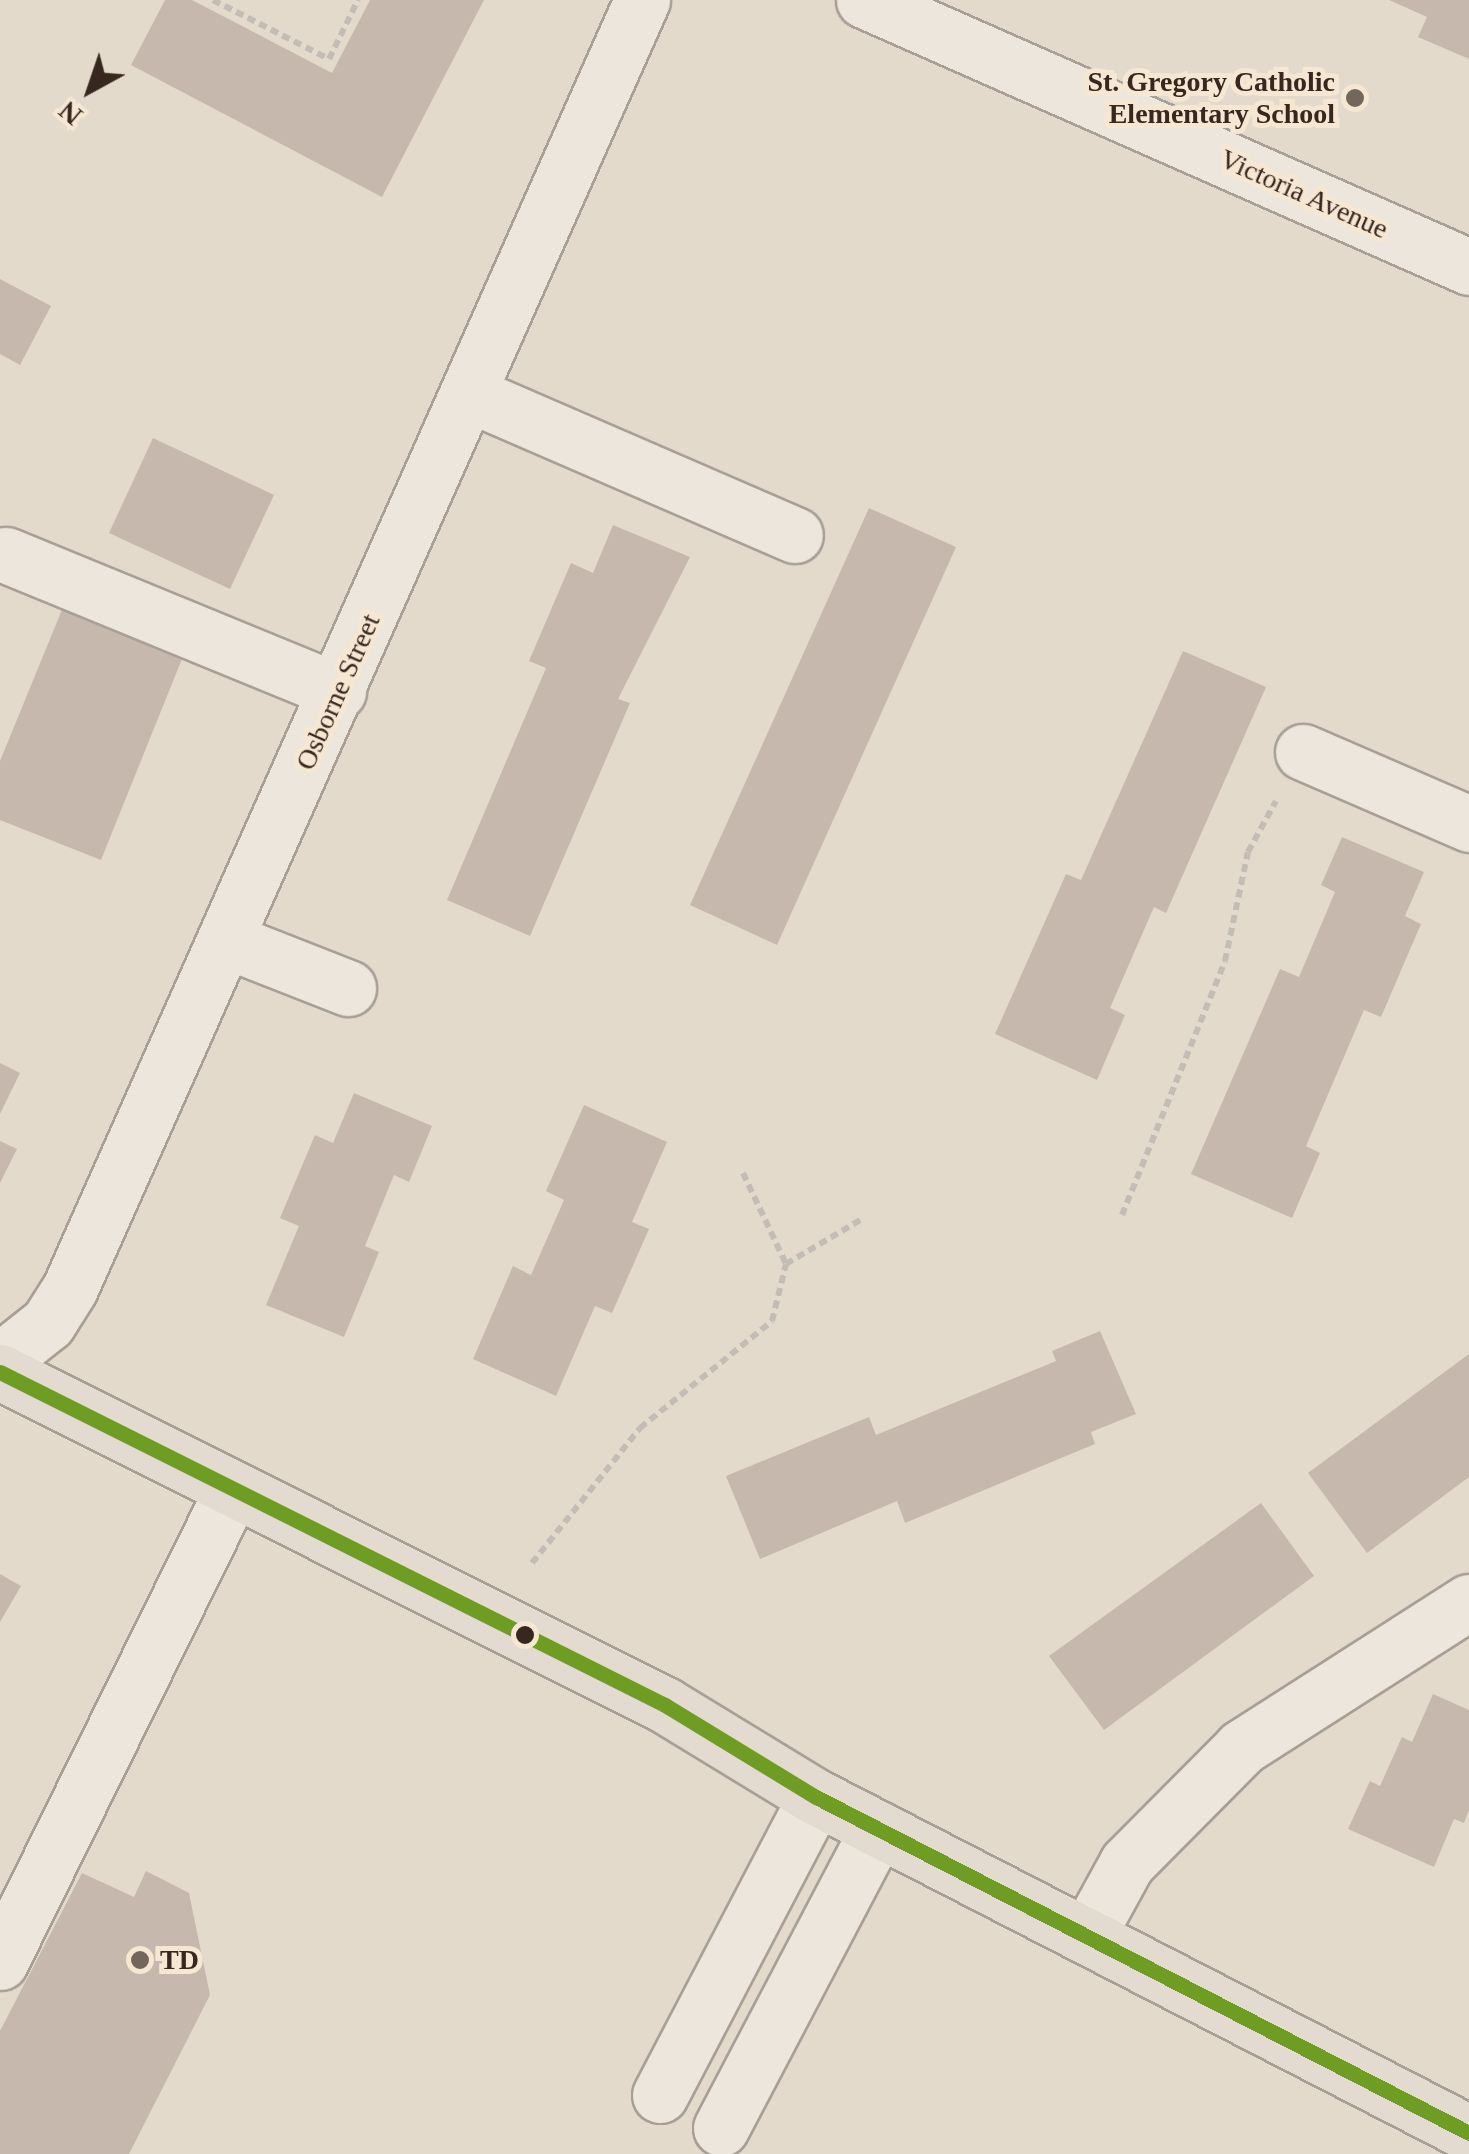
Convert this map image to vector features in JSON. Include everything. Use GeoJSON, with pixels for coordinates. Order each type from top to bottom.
{"type":"FeatureCollection","features":[{"type":"Feature","properties":{"kind":"main road"},"geometry":{"type":"LineString","coordinates":[[0,1372],[665,1704],[816,1797],[1469,2133]]}},
{"type":"Feature","properties":{"kind":"street","name":"Osborne Street"},"geometry":{"type":"LineString","coordinates":[[0,1361],[48,1323],[70,1288],[228,942],[642,0]]}},
{"type":"Feature","properties":{"kind":"street","name":"Victoria Avenue"},"geometry":{"type":"LineString","coordinates":[[864,0],[1469,267]]}},
{"type":"Feature","properties":{"kind":"street"},"geometry":{"type":"LineString","coordinates":[[469,394],[795,535]]}},
{"type":"Feature","properties":{"kind":"street"},"geometry":{"type":"LineString","coordinates":[[6,555],[338,690]]}},
{"type":"Feature","properties":{"kind":"street"},"geometry":{"type":"LineString","coordinates":[[1303,752],[1469,824]]}},
{"type":"Feature","properties":{"kind":"street"},"geometry":{"type":"LineString","coordinates":[[228,942],[348,988]]}},
{"type":"Feature","properties":{"kind":"street"},"geometry":{"type":"LineString","coordinates":[[0,1962],[232,1491]]}},
{"type":"Feature","properties":{"kind":"street"},"geometry":{"type":"LineString","coordinates":[[1087,1936],[1127,1863],[1242,1747],[1469,1602]]}},
{"type":"Feature","properties":{"kind":"street"},"geometry":{"type":"LineString","coordinates":[[660,2095],[816,1797]]}},
{"type":"Feature","properties":{"kind":"street"},"geometry":{"type":"LineString","coordinates":[[721,2128],[878,1829]]}},
{"type":"Feature","properties":{"kind":"path"},"geometry":{"type":"LineString","coordinates":[[213,0],[329,59],[358,0]]}},
{"type":"Feature","properties":{"kind":"path"},"geometry":{"type":"LineString","coordinates":[[1122,1215],[1225,961],[1248,852],[1303,752]]}},
{"type":"Feature","properties":{"kind":"path"},"geometry":{"type":"LineString","coordinates":[[532,1563],[640,1428],[772,1321],[786,1264],[743,1173]]}},
{"type":"Feature","properties":{"kind":"path"},"geometry":{"type":"LineString","coordinates":[[786,1264],[862,1218]]}},
{"type":"Feature","properties":{"kind":"building"},"geometry":{"type":"Polygon","coordinates":[[[165,0],[192,0],[332,73],[370,0],[484,0],[382,197],[131,65],[165,0]]]}},
{"type":"Feature","properties":{"kind":"building"},"geometry":{"type":"Polygon","coordinates":[[[1389,0],[1469,0],[1469,59],[1418,37],[1427,17],[1389,0]]]}},
{"type":"Feature","properties":{"kind":"building"},"geometry":{"type":"Polygon","coordinates":[[[0,279],[51,306],[20,365],[0,354],[0,279]]]}},
{"type":"Feature","properties":{"kind":"building"},"geometry":{"type":"Polygon","coordinates":[[[153,438],[274,495],[230,589],[109,533],[153,438]]]}},
{"type":"Feature","properties":{"kind":"building"},"geometry":{"type":"Polygon","coordinates":[[[869,508],[956,547],[777,945],[690,905],[869,508]]]}},
{"type":"Feature","properties":{"kind":"building"},"geometry":{"type":"Polygon","coordinates":[[[613,525],[690,557],[618,699],[630,703],[530,936],[447,900],[546,668],[529,661],[571,563],[593,573],[613,525]]]}},
{"type":"Feature","properties":{"kind":"building"},"geometry":{"type":"Polygon","coordinates":[[[68,595],[188,644],[101,860],[0,820],[0,761],[68,595]]]}},
{"type":"Feature","properties":{"kind":"building"},"geometry":{"type":"Polygon","coordinates":[[[1183,651],[1266,687],[1166,913],[1154,907],[1110,1008],[1125,1015],[1097,1080],[995,1034],[1066,874],[1081,880],[1183,651]]]}},
{"type":"Feature","properties":{"kind":"building"},"geometry":{"type":"Polygon","coordinates":[[[1342,837],[1424,872],[1405,916],[1421,924],[1381,1017],[1364,1010],[1306,1146],[1320,1153],[1292,1218],[1191,1174],[1280,969],[1299,977],[1335,892],[1321,885],[1342,837]]]}},
{"type":"Feature","properties":{"kind":"building"},"geometry":{"type":"Polygon","coordinates":[[[0,1063],[20,1073],[0,1114],[0,1063]]]}},
{"type":"Feature","properties":{"kind":"building"},"geometry":{"type":"Polygon","coordinates":[[[354,1093],[432,1126],[409,1182],[394,1175],[365,1246],[379,1252],[344,1337],[266,1305],[299,1226],[280,1218],[315,1135],[333,1143],[354,1093]]]}},
{"type":"Feature","properties":{"kind":"building"},"geometry":{"type":"Polygon","coordinates":[[[584,1105],[667,1142],[632,1222],[649,1229],[612,1313],[595,1306],[556,1396],[473,1359],[513,1266],[531,1275],[564,1200],[546,1191],[584,1105]]]}},
{"type":"Feature","properties":{"kind":"building"},"geometry":{"type":"Polygon","coordinates":[[[0,1141],[17,1149],[0,1183],[0,1141]]]}},
{"type":"Feature","properties":{"kind":"building"},"geometry":{"type":"Polygon","coordinates":[[[1100,1331],[1136,1414],[1091,1432],[1095,1444],[905,1523],[897,1501],[760,1559],[726,1476],[869,1417],[876,1435],[1056,1361],[1052,1351],[1100,1331]]]}},
{"type":"Feature","properties":{"kind":"building"},"geometry":{"type":"Polygon","coordinates":[[[1469,1354],[1469,1477],[1367,1553],[1308,1473],[1469,1354]]]}},
{"type":"Feature","properties":{"kind":"building"},"geometry":{"type":"Polygon","coordinates":[[[1261,1503],[1314,1576],[1104,1730],[1049,1656],[1261,1503]]]}},
{"type":"Feature","properties":{"kind":"building"},"geometry":{"type":"Polygon","coordinates":[[[0,1574],[21,1586],[0,1622],[0,1574]]]}},
{"type":"Feature","properties":{"kind":"building"},"geometry":{"type":"Polygon","coordinates":[[[1433,1694],[1469,1710],[1469,1810],[1464,1823],[1454,1819],[1434,1867],[1348,1829],[1370,1781],[1380,1786],[1402,1737],[1412,1742],[1433,1694]]]}},
{"type":"Feature","properties":{"kind":"building"},"geometry":{"type":"Polygon","coordinates":[[[146,1871],[189,1893],[210,1995],[129,2154],[0,2154],[0,2031],[82,1873],[134,1897],[146,1871]]]}},
{"type":"Feature","properties":{"kind":"transit line"},"geometry":{"type":"LineString","coordinates":[[0,1372],[665,1705],[816,1797],[1469,2133]]}},
{"type":"Feature","properties":{"kind":"place","name":"St. Gregory Catholic Elementary School"},"geometry":{"type":"Point","coordinates":[1355,98]}},
{"type":"Feature","properties":{"kind":"place","name":"TD"},"geometry":{"type":"Point","coordinates":[140,1960]}}]}
